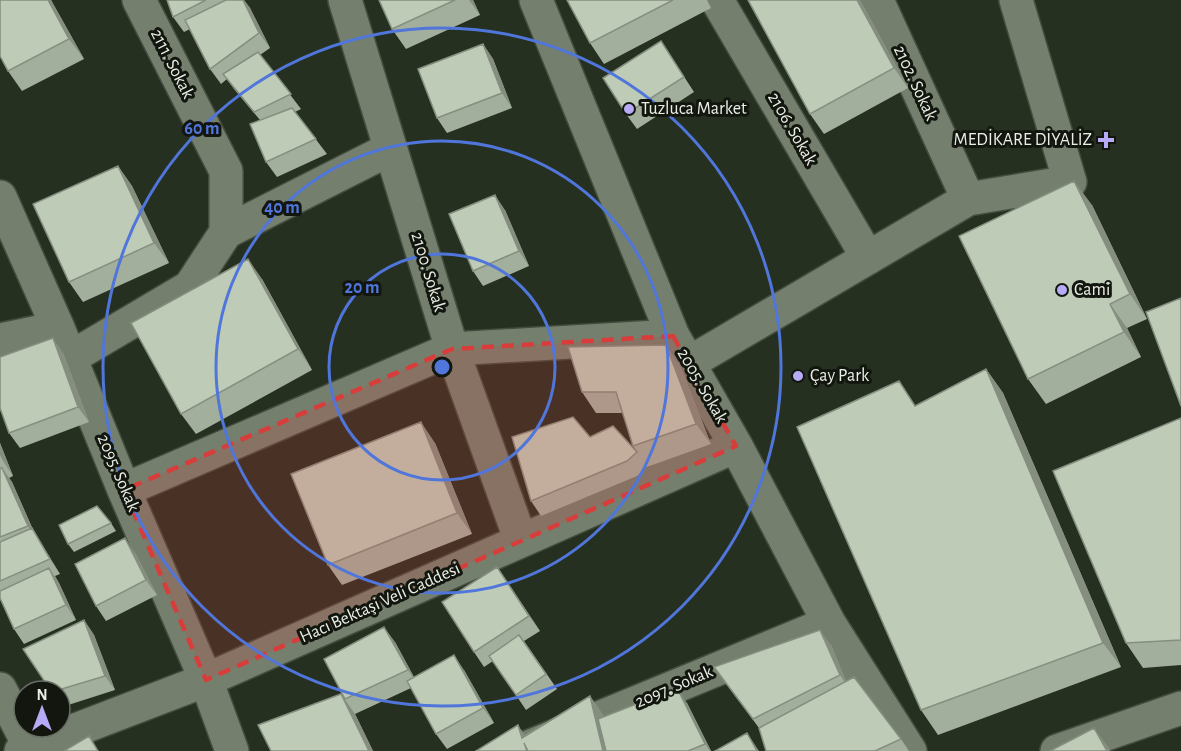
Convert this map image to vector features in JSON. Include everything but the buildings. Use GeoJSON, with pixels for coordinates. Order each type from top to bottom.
{"type":"FeatureCollection","features":[{"type":"Feature","properties":{"kind":"street","name":"2111. Sokak"},"geometry":{"type":"LineString","coordinates":[[139,0],[226,171],[226,232]]}},
{"type":"Feature","properties":{"kind":"street","name":"2100. Sokak"},"geometry":{"type":"LineString","coordinates":[[345,0],[452,349],[522,541]]}},
{"type":"Feature","properties":{"kind":"street","name":"2005. Sokak"},"geometry":{"type":"LineString","coordinates":[[536,0],[681,350],[736,446],[829,623],[910,751]]}},
{"type":"Feature","properties":{"kind":"street","name":"2106. Sokak"},"geometry":{"type":"LineString","coordinates":[[717,0],[868,258]]}},
{"type":"Feature","properties":{"kind":"street","name":"2102. Sokak"},"geometry":{"type":"LineString","coordinates":[[877,0],[968,199]]}},
{"type":"Feature","properties":{"kind":"street"},"geometry":{"type":"LineString","coordinates":[[124,490],[452,349],[681,350],[868,258],[968,199],[1070,182],[1016,0]]}},
{"type":"Feature","properties":{"kind":"street"},"geometry":{"type":"LineString","coordinates":[[0,340],[64,343],[190,287],[226,232],[390,149]]}},
{"type":"Feature","properties":{"kind":"street","name":"2095. Sokak"},"geometry":{"type":"LineString","coordinates":[[0,197],[207,680],[232,751]]}},
{"type":"Feature","properties":{"kind":"street","name":"Hacı Bektaşi Veli Caddesi"},"geometry":{"type":"LineString","coordinates":[[26,749],[207,680],[736,446]]}},
{"type":"Feature","properties":{"kind":"street","name":"2097. Sokak"},"geometry":{"type":"LineString","coordinates":[[519,751],[829,623]]}},
{"type":"Feature","properties":{"kind":"street"},"geometry":{"type":"LineString","coordinates":[[0,689],[26,749]]}},
{"type":"Feature","properties":{"kind":"street"},"geometry":{"type":"LineString","coordinates":[[1057,751],[1179,718]]}},
{"type":"Feature","properties":{"kind":"highlighted area"},"geometry":{"type":"Polygon","coordinates":[[[673,336],[736,446],[206,680],[124,490],[452,349],[673,336]]]}},
{"type":"Feature","properties":{"kind":"place","name":"Tuzluca Market"},"geometry":{"type":"Point","coordinates":[629,109]}},
{"type":"Feature","properties":{"kind":"place","name":"MEDİKARE DİYALİZ"},"geometry":{"type":"Point","coordinates":[1106,140]}},
{"type":"Feature","properties":{"kind":"place","name":"Cami"},"geometry":{"type":"Point","coordinates":[1062,290]}},
{"type":"Feature","properties":{"kind":"place","name":"Çay Park"},"geometry":{"type":"Point","coordinates":[798,376]}}]}
